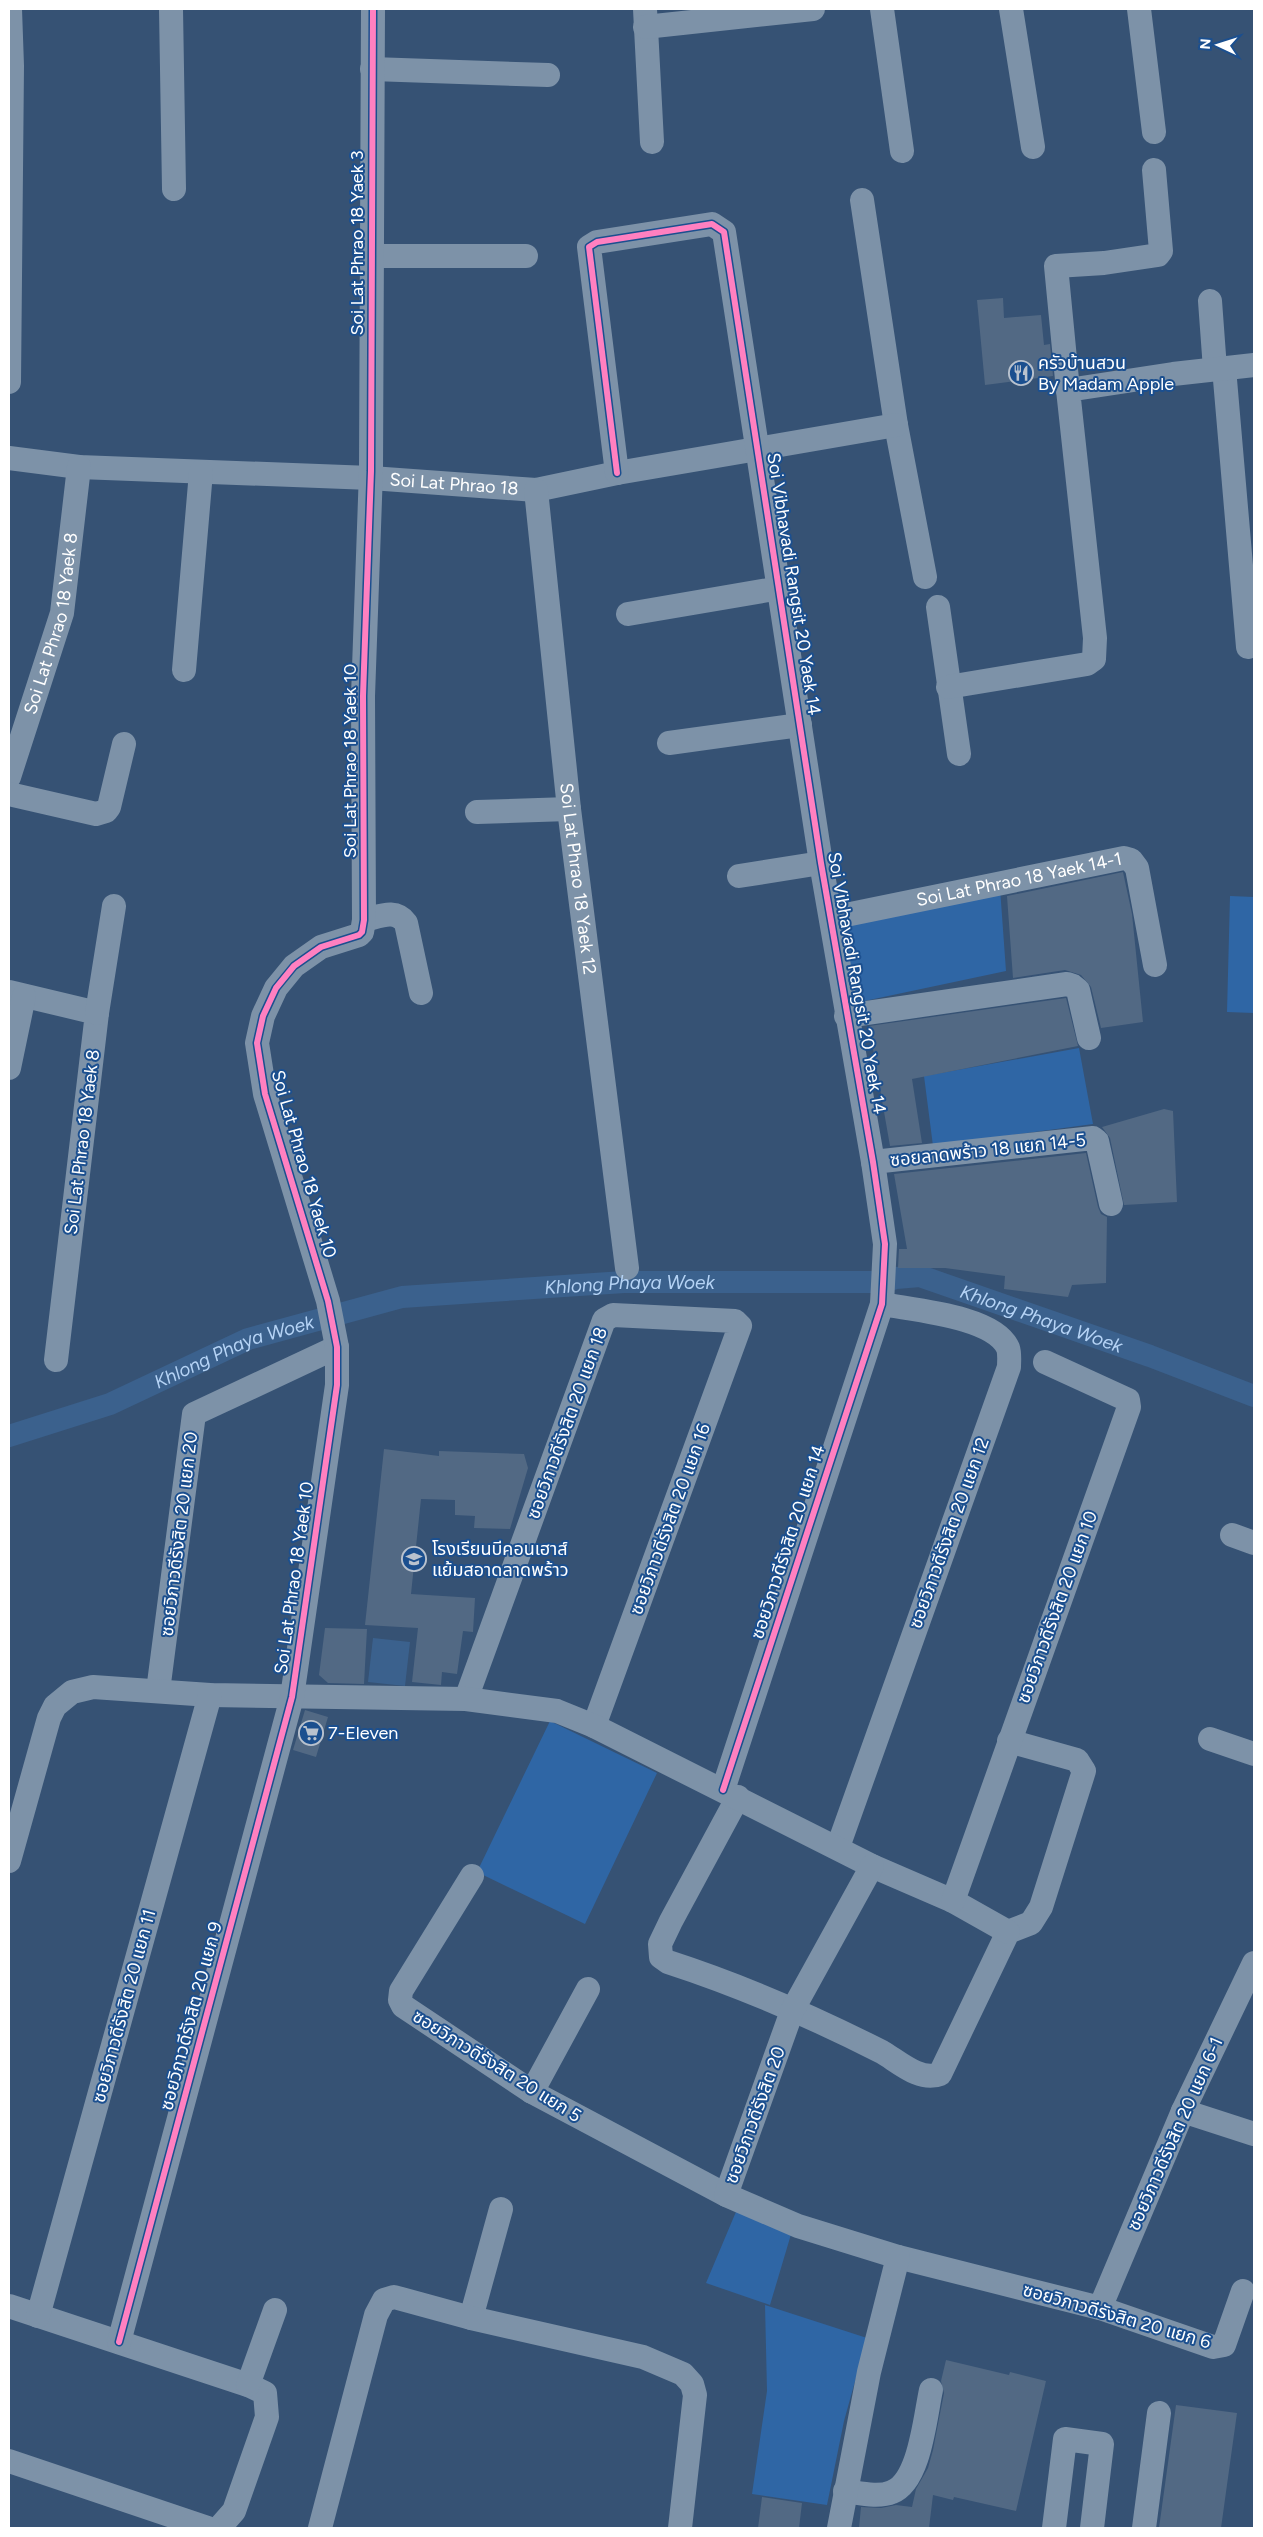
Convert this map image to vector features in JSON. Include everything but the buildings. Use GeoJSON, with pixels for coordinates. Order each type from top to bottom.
{"type":"FeatureCollection","features":[{"type":"Feature","properties":{"kind":"street"},"geometry":{"type":"LineString","coordinates":[[9,382],[12,66],[10,9]]}},
{"type":"Feature","properties":{"kind":"street"},"geometry":{"type":"LineString","coordinates":[[171,9],[174,190]]}},
{"type":"Feature","properties":{"kind":"street","name":"Soi Lat Phrao 18 Yaek 3"},"geometry":{"type":"LineString","coordinates":[[371,478],[373,9]]}},
{"type":"Feature","properties":{"kind":"street"},"geometry":{"type":"LineString","coordinates":[[652,142],[645,18],[813,9]]}},
{"type":"Feature","properties":{"kind":"street"},"geometry":{"type":"LineString","coordinates":[[882,9],[902,151]]}},
{"type":"Feature","properties":{"kind":"street"},"geometry":{"type":"LineString","coordinates":[[1011,9],[1033,147]]}},
{"type":"Feature","properties":{"kind":"street"},"geometry":{"type":"LineString","coordinates":[[1139,9],[1154,132]]}},
{"type":"Feature","properties":{"kind":"street"},"geometry":{"type":"LineString","coordinates":[[372,69],[548,75]]}},
{"type":"Feature","properties":{"kind":"street"},"geometry":{"type":"LineString","coordinates":[[948,686],[1087,664],[1094,659],[1095,638],[1056,266],[1104,263],[1158,255],[1161,251],[1154,170]]}},
{"type":"Feature","properties":{"kind":"street"},"geometry":{"type":"LineString","coordinates":[[862,200],[896,426],[924,577]]}},
{"type":"Feature","properties":{"kind":"street","name":"Soi Vibhavadi Rangsit 20 Yaek 14"},"geometry":{"type":"LineString","coordinates":[[617,473],[590,247],[597,242],[712,224],[724,232],[821,863],[846,1016],[874,1162],[885,1244],[882,1304]]}},
{"type":"Feature","properties":{"kind":"street"},"geometry":{"type":"LineString","coordinates":[[372,256],[526,256]]}},
{"type":"Feature","properties":{"kind":"street"},"geometry":{"type":"LineString","coordinates":[[1210,301],[1220,369],[1248,647]]}},
{"type":"Feature","properties":{"kind":"street"},"geometry":{"type":"LineString","coordinates":[[1068,390],[1254,365]]}},
{"type":"Feature","properties":{"kind":"street","name":"Soi Lat Phrao 18"},"geometry":{"type":"LineString","coordinates":[[9,458],[79,467],[371,478],[536,490],[617,473],[758,451],[896,426]]}},
{"type":"Feature","properties":{"kind":"street","name":"Soi Lat Phrao 18 Yaek 8"},"geometry":{"type":"LineString","coordinates":[[9,777],[62,613],[79,467]]}},
{"type":"Feature","properties":{"kind":"street"},"geometry":{"type":"LineString","coordinates":[[184,670],[201,472]]}},
{"type":"Feature","properties":{"kind":"street","name":"Soi Lat Phrao 18 Yaek 10"},"geometry":{"type":"LineString","coordinates":[[292,1697],[337,1385],[337,1347],[328,1300],[265,1094],[256,1043],[263,1016],[273,995],[294,966],[321,947],[359,935],[362,932],[364,920],[363,696],[371,478]]}},
{"type":"Feature","properties":{"kind":"street","name":"Soi Lat Phrao 18 Yaek 12"},"geometry":{"type":"LineString","coordinates":[[536,490],[570,809],[627,1268]]}},
{"type":"Feature","properties":{"kind":"street"},"geometry":{"type":"LineString","coordinates":[[628,614],[780,588]]}},
{"type":"Feature","properties":{"kind":"street"},"geometry":{"type":"LineString","coordinates":[[938,608],[959,754]]}},
{"type":"Feature","properties":{"kind":"street"},"geometry":{"type":"LineString","coordinates":[[669,743],[800,725]]}},
{"type":"Feature","properties":{"kind":"street"},"geometry":{"type":"LineString","coordinates":[[9,794],[96,814],[106,811],[109,807],[124,744]]}},
{"type":"Feature","properties":{"kind":"street"},"geometry":{"type":"LineString","coordinates":[[477,812],[570,809]]}},
{"type":"Feature","properties":{"kind":"street","name":"Soi Lat Phrao 18 Yaek 14-1"},"geometry":{"type":"LineString","coordinates":[[831,918],[1124,858],[1132,860],[1137,868],[1156,964]]}},
{"type":"Feature","properties":{"kind":"street"},"geometry":{"type":"LineString","coordinates":[[739,876],[821,863]]}},
{"type":"Feature","properties":{"kind":"street","name":"Soi Lat Phrao 18 Yaek 8"},"geometry":{"type":"LineString","coordinates":[[56,1360],[97,1013],[114,906]]}},
{"type":"Feature","properties":{"kind":"street"},"geometry":{"type":"LineString","coordinates":[[364,920],[393,914],[401,916],[406,923],[421,993]]}},
{"type":"Feature","properties":{"kind":"street"},"geometry":{"type":"LineString","coordinates":[[846,1016],[1067,984],[1078,990],[1090,1038]]}},
{"type":"Feature","properties":{"kind":"street"},"geometry":{"type":"LineString","coordinates":[[9,1068],[16,994],[97,1013]]}},
{"type":"Feature","properties":{"kind":"street","name":"ซอยลาดพร้าว 18 แยก 14-5"},"geometry":{"type":"LineString","coordinates":[[874,1162],[1093,1138],[1097,1141],[1111,1204]]}},
{"type":"Feature","properties":{"kind":"street","name":"ซอยวิภาวดีรังสิต 20 แยก 14"},"geometry":{"type":"LineString","coordinates":[[792,2011],[668,1962],[661,1957],[660,1944],[730,1793],[882,1304]]}},
{"type":"Feature","properties":{"kind":"street","name":"ซอยวิภาวดีรังสิต 20 แยก 12"},"geometry":{"type":"LineString","coordinates":[[838,1847],[1008,1367],[1008,1348],[1001,1340],[975,1323],[882,1304]]}},
{"type":"Feature","properties":{"kind":"street","name":"ซอยวิภาวดีรังสิต 20 แยก 18"},"geometry":{"type":"LineString","coordinates":[[466,1699],[604,1320],[613,1316],[728,1319]]}},
{"type":"Feature","properties":{"kind":"street","name":"ซอยวิภาวดีรังสิต 20 แยก 16"},"geometry":{"type":"LineString","coordinates":[[594,1726],[740,1326],[735,1321],[728,1319]]}},
{"type":"Feature","properties":{"kind":"street","name":"ซอยวิภาวดีรังสิต 20 แยก 20"},"geometry":{"type":"LineString","coordinates":[[158,1691],[194,1414],[337,1347]]}},
{"type":"Feature","properties":{"kind":"street","name":"ซอยวิภาวดีรังสิต 20 แยก 10"},"geometry":{"type":"LineString","coordinates":[[953,1901],[1129,1407],[1128,1400],[1045,1362]]}},
{"type":"Feature","properties":{"kind":"street"},"geometry":{"type":"LineString","coordinates":[[9,1861],[49,1718],[55,1706],[72,1692],[93,1687],[210,1695],[466,1699],[557,1711],[594,1726],[838,1847],[872,1866],[953,1901],[1008,1932]]}},
{"type":"Feature","properties":{"kind":"street","name":"ซอยวิภาวดีรังสิต 20 แยก 11"},"geometry":{"type":"LineString","coordinates":[[38,2316],[210,1695]]}},
{"type":"Feature","properties":{"kind":"street","name":"ซอยวิภาวดีรังสิต 20 แยก 9"},"geometry":{"type":"LineString","coordinates":[[119,2342],[292,1697]]}},
{"type":"Feature","properties":{"kind":"street"},"geometry":{"type":"LineString","coordinates":[[1210,1738],[1254,1754]]}},
{"type":"Feature","properties":{"kind":"street"},"geometry":{"type":"LineString","coordinates":[[792,2011],[882,2052],[915,2072],[933,2077],[940,2074],[1008,1932],[1031,1923],[1041,1907],[1084,1771],[1076,1760],[1009,1741]]}},
{"type":"Feature","properties":{"kind":"street","name":"ซอยวิภาวดีรังสิต 20"},"geometry":{"type":"LineString","coordinates":[[872,1866],[792,2011],[726,2195],[798,2226],[898,2257]]}},
{"type":"Feature","properties":{"kind":"street","name":"ซอยวิภาวดีรังสิต 20 แยก 5"},"geometry":{"type":"LineString","coordinates":[[472,1876],[401,1991],[400,2000],[408,2011],[532,2092],[726,2195]]}},
{"type":"Feature","properties":{"kind":"street","name":"ซอยวิภาวดีรังสิต 20 แยก 6-1"},"geometry":{"type":"LineString","coordinates":[[1100,2308],[1183,2111],[1254,1962]]}},
{"type":"Feature","properties":{"kind":"street"},"geometry":{"type":"LineString","coordinates":[[532,2092],[588,1989]]}},
{"type":"Feature","properties":{"kind":"street"},"geometry":{"type":"LineString","coordinates":[[1183,2111],[1254,2134]]}},
{"type":"Feature","properties":{"kind":"street"},"geometry":{"type":"LineString","coordinates":[[471,2318],[501,2208]]}},
{"type":"Feature","properties":{"kind":"street"},"geometry":{"type":"LineString","coordinates":[[839,2528],[869,2372],[898,2257]]}},
{"type":"Feature","properties":{"kind":"street","name":"ซอยวิภาวดีรังสิต 20 แยก 6"},"geometry":{"type":"LineString","coordinates":[[898,2257],[1100,2308],[1213,2347],[1224,2344],[1243,2291]]}},
{"type":"Feature","properties":{"kind":"street"},"geometry":{"type":"LineString","coordinates":[[320,2528],[376,2315],[384,2300],[394,2296],[471,2318],[643,2357],[683,2374],[692,2384],[695,2395],[680,2528]]}},
{"type":"Feature","properties":{"kind":"street"},"geometry":{"type":"LineString","coordinates":[[9,2306],[248,2385],[265,2393],[267,2416],[234,2511],[219,2528]]}},
{"type":"Feature","properties":{"kind":"street"},"geometry":{"type":"LineString","coordinates":[[248,2385],[275,2310]]}},
{"type":"Feature","properties":{"kind":"street"},"geometry":{"type":"LineString","coordinates":[[845,2491],[882,2495],[893,2492],[905,2484],[915,2464],[931,2390]]}},
{"type":"Feature","properties":{"kind":"street"},"geometry":{"type":"LineString","coordinates":[[1144,2528],[1159,2413]]}},
{"type":"Feature","properties":{"kind":"street"},"geometry":{"type":"LineString","coordinates":[[1054,2528],[1066,2439],[1102,2444],[1092,2528]]}},
{"type":"Feature","properties":{"kind":"street"},"geometry":{"type":"LineString","coordinates":[[9,2461],[208,2528]]}},
{"type":"Feature","properties":{"kind":"shaded area"},"geometry":{"type":"Polygon","coordinates":[[[1000,888],[1006,971],[855,1003],[839,923],[1000,888]]]}},
{"type":"Feature","properties":{"kind":"shaded area"},"geometry":{"type":"Polygon","coordinates":[[[1230,896],[1254,897],[1254,1013],[1227,1012],[1230,896]]]}},
{"type":"Feature","properties":{"kind":"shaded area"},"geometry":{"type":"Polygon","coordinates":[[[1079,1048],[1093,1124],[933,1146],[924,1076],[1079,1048]]]}},
{"type":"Feature","properties":{"kind":"shaded area"},"geometry":{"type":"Polygon","coordinates":[[[373,1638],[410,1642],[405,1686],[368,1682],[373,1638]]]}},
{"type":"Feature","properties":{"kind":"shaded area"},"geometry":{"type":"Polygon","coordinates":[[[550,1721],[657,1773],[585,1924],[477,1872],[550,1721]]]}},
{"type":"Feature","properties":{"kind":"shaded area"},"geometry":{"type":"Polygon","coordinates":[[[738,2207],[792,2231],[770,2305],[706,2283],[738,2207]]]}},
{"type":"Feature","properties":{"kind":"shaded area"},"geometry":{"type":"Polygon","coordinates":[[[765,2305],[867,2338],[844,2421],[827,2505],[752,2494],[767,2391],[765,2305]]]}},
{"type":"Feature","properties":{"kind":"waterway","name":"Khlong Phaya Woek"},"geometry":{"type":"LineString","coordinates":[[9,1436],[110,1404],[248,1339],[402,1297],[624,1282],[881,1282],[896,1278],[920,1276],[1150,1356],[1254,1396]]}},
{"type":"Feature","properties":{"kind":"cycle path"},"geometry":{"type":"LineString","coordinates":[[119,2342],[292,1697],[337,1385],[337,1347],[328,1301],[265,1094],[257,1043],[263,1016],[276,988],[294,966],[321,947],[359,935],[362,932],[364,920],[363,696],[371,471],[373,9]]}},
{"type":"Feature","properties":{"kind":"cycle path"},"geometry":{"type":"LineString","coordinates":[[617,473],[589,247],[597,242],[712,224],[724,232],[821,863],[873,1162],[885,1244],[882,1304],[723,1790]]}},
{"type":"Feature","properties":{"kind":"place","name":"ครัวบ้านสวน By Madam Apple"},"geometry":{"type":"Point","coordinates":[1021,373]}},
{"type":"Feature","properties":{"kind":"place","name":"โรงเรียนบีคอนเฮาส์ แย้มสอาดลาดพร้าว"},"geometry":{"type":"Point","coordinates":[414,1559]}},
{"type":"Feature","properties":{"kind":"place","name":"7-Eleven"},"geometry":{"type":"Point","coordinates":[311,1733]}}]}
